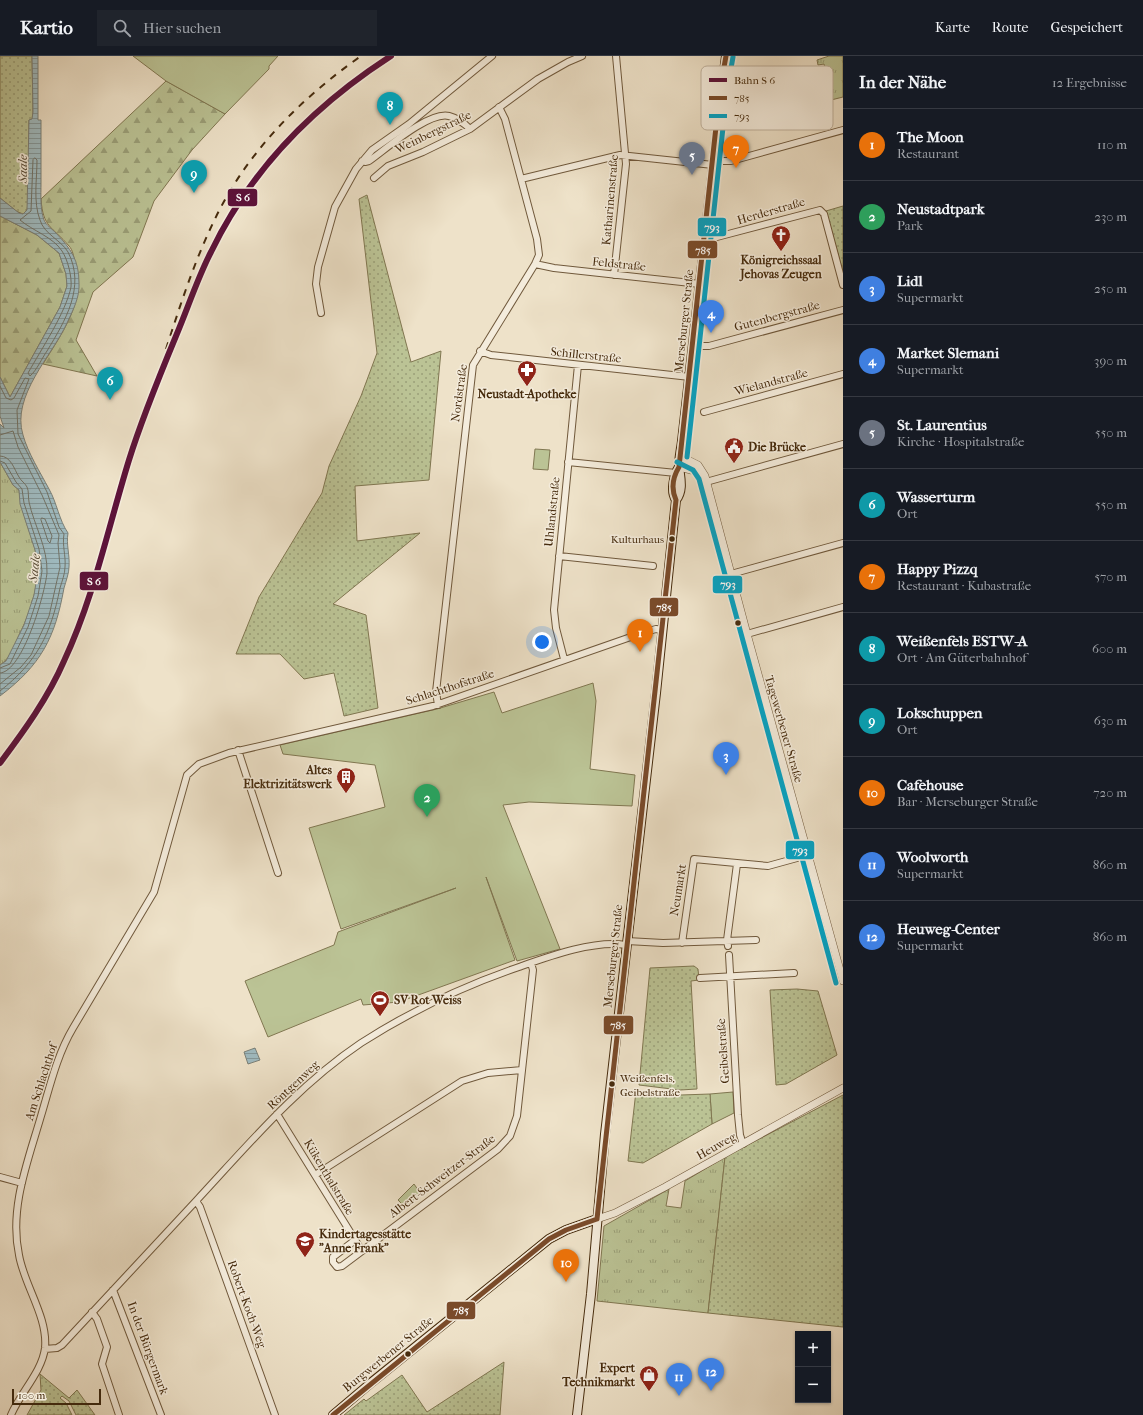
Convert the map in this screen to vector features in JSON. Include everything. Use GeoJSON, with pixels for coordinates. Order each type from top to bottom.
{"type":"FeatureCollection","features":[{"type":"Feature","properties":{"kind":"main road","name":"Merseburger Straße"},"geometry":{"type":"LineString","coordinates":[[725,66],[726,56]]}},
{"type":"Feature","properties":{"kind":"main road","name":"Merseburger Straße"},"geometry":{"type":"LineString","coordinates":[[577,1415],[676,500],[679,496],[681,487],[682,474],[677,470],[690,377],[717,130]]}},
{"type":"Feature","properties":{"kind":"main road","name":"Burgwerbener Straße"},"geometry":{"type":"LineString","coordinates":[[333,1415],[549,1239],[566,1230],[597,1219]]}},
{"type":"Feature","properties":{"kind":"street"},"geometry":{"type":"LineString","coordinates":[[321,313],[316,276],[339,199],[362,161],[372,150],[412,121],[484,58],[492,56]]}},
{"type":"Feature","properties":{"kind":"street","name":"Weinbergstraße"},"geometry":{"type":"LineString","coordinates":[[374,178],[388,166],[423,152],[470,129],[538,79],[563,64],[582,56]]}},
{"type":"Feature","properties":{"kind":"street","name":"Katharinenstraße"},"geometry":{"type":"LineString","coordinates":[[614,274],[626,155],[616,56]]}},
{"type":"Feature","properties":{"kind":"street","name":"Nordstraße"},"geometry":{"type":"LineString","coordinates":[[438,705],[436,692],[472,368],[480,351],[535,264],[539,255],[538,242],[505,119],[499,107]]}},
{"type":"Feature","properties":{"kind":"street"},"geometry":{"type":"LineString","coordinates":[[362,161],[368,162],[424,122],[441,116],[449,115],[462,121],[470,129]]}},
{"type":"Feature","properties":{"kind":"street"},"geometry":{"type":"LineString","coordinates":[[521,179],[618,155],[714,163],[731,161],[843,130]]}},
{"type":"Feature","properties":{"kind":"street","name":"Herderstraße"},"geometry":{"type":"LineString","coordinates":[[705,237],[717,237],[820,210],[824,214],[843,285]]}},
{"type":"Feature","properties":{"kind":"street","name":"Feldstraße"},"geometry":{"type":"LineString","coordinates":[[535,264],[554,268],[700,284]]}},
{"type":"Feature","properties":{"kind":"street","name":"Gutenbergstraße"},"geometry":{"type":"LineString","coordinates":[[693,346],[709,346],[843,310]]}},
{"type":"Feature","properties":{"kind":"street","name":"Schillerstraße"},"geometry":{"type":"LineString","coordinates":[[480,351],[491,355],[690,377]]}},
{"type":"Feature","properties":{"kind":"street","name":"Uhlandstraße"},"geometry":{"type":"LineString","coordinates":[[564,659],[556,628],[554,610],[578,365]]}},
{"type":"Feature","properties":{"kind":"street","name":"Wielandstraße"},"geometry":{"type":"LineString","coordinates":[[704,412],[843,374]]}},
{"type":"Feature","properties":{"kind":"street"},"geometry":{"type":"LineString","coordinates":[[568,462],[694,471],[706,482],[843,444]]}},
{"type":"Feature","properties":{"kind":"street","name":"Tagewerbener Straße"},"geometry":{"type":"LineString","coordinates":[[680,456],[699,466],[705,476],[746,634],[843,981]]}},
{"type":"Feature","properties":{"kind":"street"},"geometry":{"type":"LineString","coordinates":[[731,574],[843,543]]}},
{"type":"Feature","properties":{"kind":"street"},"geometry":{"type":"LineString","coordinates":[[559,556],[653,566]]}},
{"type":"Feature","properties":{"kind":"street"},"geometry":{"type":"LineString","coordinates":[[746,634],[843,607]]}},
{"type":"Feature","properties":{"kind":"street","name":"Schlachthofstraße"},"geometry":{"type":"LineString","coordinates":[[210,759],[238,750],[438,705],[564,659],[645,632],[656,629],[663,630]]}},
{"type":"Feature","properties":{"kind":"street"},"geometry":{"type":"LineString","coordinates":[[238,750],[278,873]]}},
{"type":"Feature","properties":{"kind":"street","name":"Am Schlachthof"},"geometry":{"type":"LineString","coordinates":[[11,1415],[34,1375],[44,1349],[44,1329],[25,1281],[17,1246],[17,1214],[22,1183],[53,1075],[64,1044],[154,892],[187,775],[194,767],[210,759]]}},
{"type":"Feature","properties":{"kind":"street","name":"Neumarkt"},"geometry":{"type":"LineString","coordinates":[[682,943],[694,859],[768,866],[808,855]]}},
{"type":"Feature","properties":{"kind":"street"},"geometry":{"type":"LineString","coordinates":[[727,943],[736,864]]}},
{"type":"Feature","properties":{"kind":"street","name":"Röntgenweg"},"geometry":{"type":"LineString","coordinates":[[44,1349],[60,1347],[297,1093],[326,1069],[361,1044],[407,1015],[458,989],[530,963],[606,944],[727,943],[756,940]]}},
{"type":"Feature","properties":{"kind":"street","name":"Geibelstraße"},"geometry":{"type":"LineString","coordinates":[[729,955],[729,977],[738,1115],[740,1135],[743,1144]]}},
{"type":"Feature","properties":{"kind":"street","name":"Albert-Schweitzer-Straße"},"geometry":{"type":"LineString","coordinates":[[354,1241],[333,1257],[334,1264],[336,1266],[342,1266],[504,1143],[510,1136],[515,1125],[530,1010],[533,970],[530,963]]}},
{"type":"Feature","properties":{"kind":"street"},"geometry":{"type":"LineString","coordinates":[[700,978],[794,973]]}},
{"type":"Feature","properties":{"kind":"street"},"geometry":{"type":"LineString","coordinates":[[315,1175],[462,1080],[488,1073],[522,1070]]}},
{"type":"Feature","properties":{"kind":"street","name":"Heuweg"},"geometry":{"type":"LineString","coordinates":[[597,1219],[615,1213],[651,1194],[843,1088]]}},
{"type":"Feature","properties":{"kind":"street","name":"Kükenthalstraße"},"geometry":{"type":"LineString","coordinates":[[277,1114],[354,1241],[362,1251]]}},
{"type":"Feature","properties":{"kind":"street"},"geometry":{"type":"LineString","coordinates":[[0,1178],[22,1183]]}},
{"type":"Feature","properties":{"kind":"street","name":"Robert-Koch-Weg"},"geometry":{"type":"LineString","coordinates":[[196,1201],[200,1207],[275,1415]]}},
{"type":"Feature","properties":{"kind":"street","name":"In der Bürgermark"},"geometry":{"type":"LineString","coordinates":[[113,1290],[161,1415]]}},
{"type":"Feature","properties":{"kind":"street"},"geometry":{"type":"LineString","coordinates":[[92,1312],[97,1319],[107,1347],[102,1364],[119,1415]]}},
{"type":"Feature","properties":{"kind":"green space"},"geometry":{"type":"Polygon","coordinates":[[[0,56],[32,56],[33,112],[32,120],[29,120],[28,203],[27,210],[23,214],[16,211],[0,198],[0,56]]]}},
{"type":"Feature","properties":{"kind":"green space"},"geometry":{"type":"Polygon","coordinates":[[[133,56],[278,56],[269,66],[269,69],[225,114],[166,81],[133,56]]]}},
{"type":"Feature","properties":{"kind":"green space"},"geometry":{"type":"Polygon","coordinates":[[[829,56],[843,56],[843,97],[833,100],[833,66],[824,66],[824,64],[818,65],[817,60],[829,56]]]}},
{"type":"Feature","properties":{"kind":"green space"},"geometry":{"type":"Polygon","coordinates":[[[166,81],[225,114],[192,150],[154,201],[133,257],[93,292],[76,340],[97,376],[43,364],[71,316],[78,290],[78,277],[74,256],[69,246],[46,221],[42,209],[41,199],[166,81]]]}},
{"type":"Feature","properties":{"kind":"green space"},"geometry":{"type":"Polygon","coordinates":[[[367,195],[411,362],[441,351],[429,480],[355,486],[357,541],[420,533],[333,604],[366,615],[378,708],[344,716],[334,673],[304,679],[280,654],[236,654],[259,597],[322,493],[329,466],[361,396],[377,353],[359,199],[367,195]]]}},
{"type":"Feature","properties":{"kind":"green space"},"geometry":{"type":"Polygon","coordinates":[[[843,206],[843,272],[826,211],[843,206]]]}},
{"type":"Feature","properties":{"kind":"green space"},"geometry":{"type":"Polygon","coordinates":[[[0,216],[37,235],[59,253],[66,274],[67,286],[60,307],[10,397],[0,377],[0,216]]]}},
{"type":"Feature","properties":{"kind":"green space"},"geometry":{"type":"Polygon","coordinates":[[[535,449],[550,450],[548,470],[533,469],[535,449]]]}},
{"type":"Feature","properties":{"kind":"green space"},"geometry":{"type":"Polygon","coordinates":[[[0,462],[13,485],[19,490],[23,513],[35,549],[37,571],[32,604],[28,615],[11,652],[0,665],[0,462]]]}},
{"type":"Feature","properties":{"kind":"green space"},"geometry":{"type":"Polygon","coordinates":[[[593,683],[596,701],[590,769],[635,775],[632,806],[529,802],[503,805],[560,949],[517,961],[486,877],[515,960],[399,1002],[363,1005],[361,999],[268,1037],[245,981],[334,945],[338,932],[456,888],[341,929],[309,828],[385,807],[375,765],[283,754],[280,745],[437,709],[494,692],[502,713],[593,683]]]}},
{"type":"Feature","properties":{"kind":"green space"},"geometry":{"type":"Polygon","coordinates":[[[694,966],[698,969],[699,980],[691,981],[697,1089],[680,1090],[639,1085],[650,968],[694,966]]]}},
{"type":"Feature","properties":{"kind":"green space"},"geometry":{"type":"Polygon","coordinates":[[[797,989],[818,991],[837,1055],[786,1084],[776,1085],[770,990],[797,989]]]}},
{"type":"Feature","properties":{"kind":"green space"},"geometry":{"type":"Polygon","coordinates":[[[636,1091],[681,1095],[710,1094],[712,1124],[643,1163],[628,1161],[636,1091]]]}},
{"type":"Feature","properties":{"kind":"green space"},"geometry":{"type":"Polygon","coordinates":[[[733,1092],[734,1113],[712,1124],[710,1094],[733,1092]]]}},
{"type":"Feature","properties":{"kind":"green space"},"geometry":{"type":"Polygon","coordinates":[[[843,1095],[843,1327],[708,1313],[725,1157],[843,1095]]]}},
{"type":"Feature","properties":{"kind":"green space"},"geometry":{"type":"Polygon","coordinates":[[[725,1157],[708,1313],[597,1301],[604,1226],[669,1189],[666,1206],[681,1208],[685,1181],[725,1157]]]}},
{"type":"Feature","properties":{"kind":"green space"},"geometry":{"type":"Polygon","coordinates":[[[414,1184],[421,1194],[405,1207],[398,1200],[414,1184]]]}},
{"type":"Feature","properties":{"kind":"green space"},"geometry":{"type":"Polygon","coordinates":[[[504,1362],[500,1415],[344,1415],[364,1399],[366,1401],[402,1375],[427,1412],[504,1362]]]}},
{"type":"Feature","properties":{"kind":"green space"},"geometry":{"type":"Polygon","coordinates":[[[40,1374],[69,1398],[77,1390],[95,1415],[76,1415],[69,1401],[62,1396],[60,1398],[66,1403],[72,1415],[27,1415],[41,1390],[40,1374]]]}},
{"type":"Feature","properties":{"kind":"water"},"geometry":{"type":"Polygon","coordinates":[[[32,56],[38,56],[38,120],[41,120],[41,207],[46,224],[56,233],[70,250],[76,261],[79,275],[79,288],[76,303],[67,323],[28,391],[23,406],[21,420],[23,435],[28,449],[52,494],[62,523],[68,533],[67,542],[69,567],[56,622],[51,636],[36,661],[26,673],[0,696],[0,665],[6,661],[24,625],[34,595],[38,571],[35,550],[20,504],[19,490],[13,485],[0,462],[0,424],[4,428],[0,416],[0,377],[10,397],[60,307],[67,286],[66,274],[59,253],[37,235],[0,216],[0,198],[19,213],[23,214],[27,210],[29,120],[32,119],[33,112],[32,56]]]}},
{"type":"Feature","properties":{"kind":"water"},"geometry":{"type":"Polygon","coordinates":[[[255,1048],[260,1060],[248,1064],[244,1052],[255,1048]]]}},
{"type":"Feature","properties":{"kind":"railway"},"geometry":{"type":"LineString","coordinates":[[166,349],[200,252],[227,196],[242,173],[258,150],[296,109],[317,90],[361,56]]}},
{"type":"Feature","properties":{"kind":"transit line"},"geometry":{"type":"LineString","coordinates":[[0,763],[27,726],[51,688],[75,637],[100,562],[129,460],[145,413],[201,273],[227,222],[245,193],[265,166],[288,141],[336,96],[391,56]]}},
{"type":"Feature","properties":{"kind":"transit line","name":"785"},"geometry":{"type":"LineString","coordinates":[[724,66],[726,56]]}},
{"type":"Feature","properties":{"kind":"transit line","name":"793"},"geometry":{"type":"LineString","coordinates":[[731,66],[733,57]]}},
{"type":"Feature","properties":{"kind":"transit line","name":"785"},"geometry":{"type":"LineString","coordinates":[[597,1219],[676,500],[674,496],[673,483],[679,467],[716,130]]}},
{"type":"Feature","properties":{"kind":"transit line","name":"793"},"geometry":{"type":"LineString","coordinates":[[687,457],[723,130]]}},
{"type":"Feature","properties":{"kind":"transit line","name":"793"},"geometry":{"type":"LineString","coordinates":[[677,462],[693,470],[699,479],[836,983]]}},
{"type":"Feature","properties":{"kind":"transit line","name":"785"},"geometry":{"type":"LineString","coordinates":[[333,1415],[549,1239],[566,1230],[597,1219]]}},
{"type":"Feature","properties":{"kind":"place","name":"Weißenfels ESTW-A"},"geometry":{"type":"Point","coordinates":[390,125]}},
{"type":"Feature","properties":{"kind":"place","name":"Happy Pizzq"},"geometry":{"type":"Point","coordinates":[736,168]}},
{"type":"Feature","properties":{"kind":"place","name":"St. Laurentius"},"geometry":{"type":"Point","coordinates":[692,175]}},
{"type":"Feature","properties":{"kind":"place","name":"Lokschuppen"},"geometry":{"type":"Point","coordinates":[194,193]}},
{"type":"Feature","properties":{"kind":"place","name":"Königreichssaal Jehovas Zeugen"},"geometry":{"type":"Point","coordinates":[781,252]}},
{"type":"Feature","properties":{"kind":"place","name":"Market Slemani"},"geometry":{"type":"Point","coordinates":[711,333]}},
{"type":"Feature","properties":{"kind":"place","name":"Neustadt-Apotheke"},"geometry":{"type":"Point","coordinates":[527,387]}},
{"type":"Feature","properties":{"kind":"place","name":"Wasserturm"},"geometry":{"type":"Point","coordinates":[110,400]}},
{"type":"Feature","properties":{"kind":"place","name":"Die Brücke"},"geometry":{"type":"Point","coordinates":[734,464]}},
{"type":"Feature","properties":{"kind":"place","name":"Kulturhaus"},"geometry":{"type":"Point","coordinates":[672,539]}},
{"type":"Feature","properties":{"kind":"place","name":"The Moon"},"geometry":{"type":"Point","coordinates":[640,652]}},
{"type":"Feature","properties":{"kind":"place","name":"Lidl"},"geometry":{"type":"Point","coordinates":[726,775]}},
{"type":"Feature","properties":{"kind":"place","name":"Altes Elektrizitätswerk"},"geometry":{"type":"Point","coordinates":[346,794]}},
{"type":"Feature","properties":{"kind":"place","name":"Neustadtpark"},"geometry":{"type":"Point","coordinates":[427,817]}},
{"type":"Feature","properties":{"kind":"place","name":"SV Rot Weiss"},"geometry":{"type":"Point","coordinates":[380,1017]}},
{"type":"Feature","properties":{"kind":"place","name":"Weißenfels, Geibelstraße"},"geometry":{"type":"Point","coordinates":[612,1084]}},
{"type":"Feature","properties":{"kind":"place","name":"Kindertagesstätte \"Anne Frank\""},"geometry":{"type":"Point","coordinates":[305,1258]}},
{"type":"Feature","properties":{"kind":"place","name":"Cafehouse"},"geometry":{"type":"Point","coordinates":[566,1282]}},
{"type":"Feature","properties":{"kind":"place","name":"Heuweg-Center"},"geometry":{"type":"Point","coordinates":[711,1391]}},
{"type":"Feature","properties":{"kind":"place","name":"Expert Technikmarkt"},"geometry":{"type":"Point","coordinates":[649,1392]}},
{"type":"Feature","properties":{"kind":"place","name":"Woolworth"},"geometry":{"type":"Point","coordinates":[679,1396]}},
{"type":"Feature","properties":{"kind":"water label","name":"Saale"},"geometry":{"type":"Point","coordinates":[22,169]}},
{"type":"Feature","properties":{"kind":"water label","name":"Saale"},"geometry":{"type":"Point","coordinates":[34,568]}}]}
